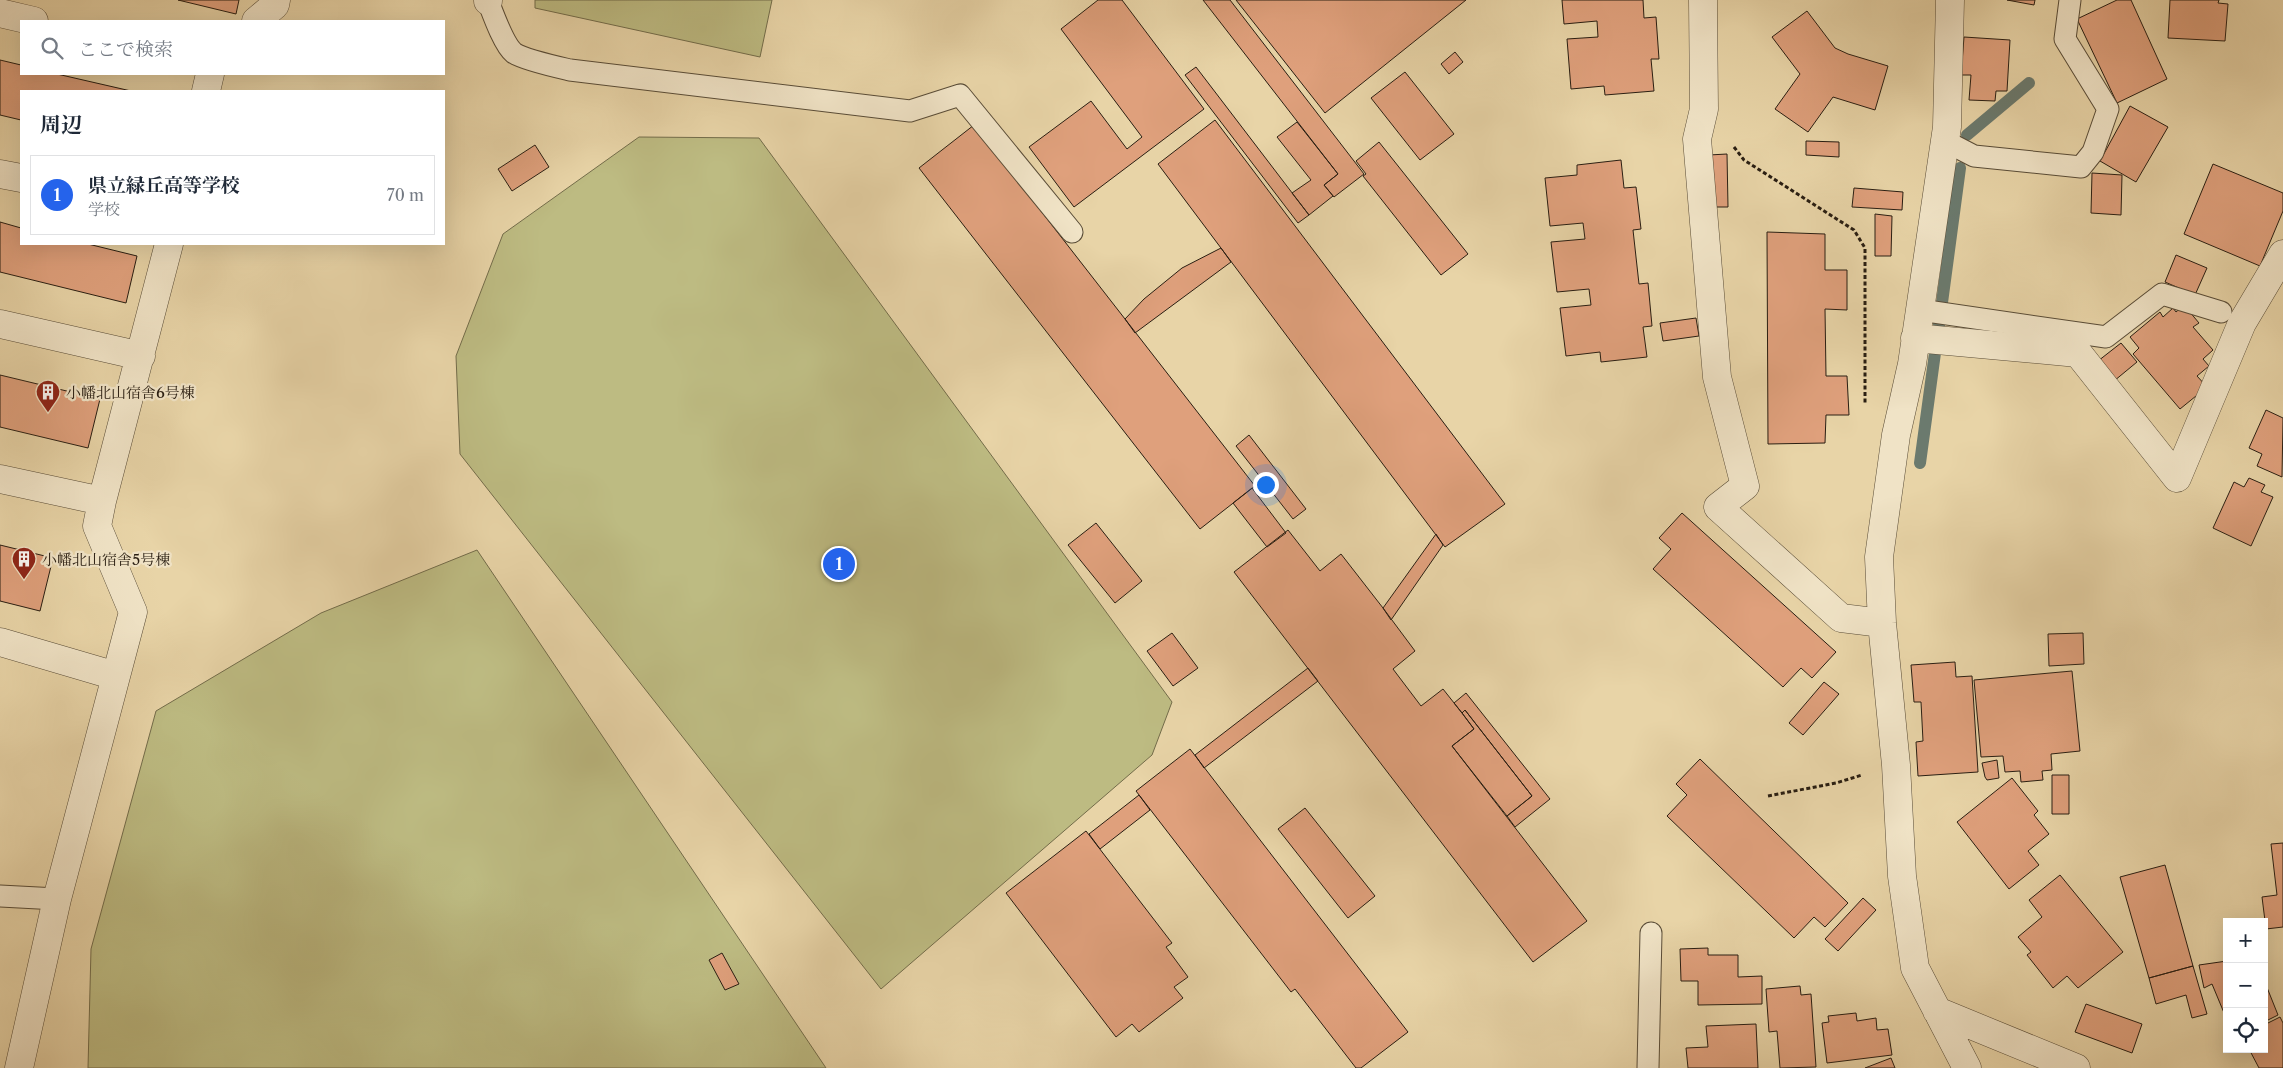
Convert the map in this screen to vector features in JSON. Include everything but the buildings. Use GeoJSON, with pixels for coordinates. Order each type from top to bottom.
{"type":"FeatureCollection","features":[{"type":"Feature","properties":{"kind":"street"},"geometry":{"type":"LineString","coordinates":[[257,20],[274,5],[276,0]]}},
{"type":"Feature","properties":{"kind":"street"},"geometry":{"type":"LineString","coordinates":[[1703,0],[1704,109],[1697,139],[1718,377],[1745,486],[1718,507],[1841,618],[1882,623]]}},
{"type":"Feature","properties":{"kind":"street"},"geometry":{"type":"LineString","coordinates":[[1950,0],[1945,141],[1912,364],[1896,435],[1879,556],[1882,623],[1896,765],[1902,876],[1914,968],[1967,1068]]}},
{"type":"Feature","properties":{"kind":"street"},"geometry":{"type":"LineString","coordinates":[[0,13],[30,20]]}},
{"type":"Feature","properties":{"kind":"street"},"geometry":{"type":"LineString","coordinates":[[206,90],[210,75]]}},
{"type":"Feature","properties":{"kind":"street"},"geometry":{"type":"LineString","coordinates":[[0,174],[20,178]]}},
{"type":"Feature","properties":{"kind":"street"},"geometry":{"type":"LineString","coordinates":[[19,1068],[57,899],[133,612],[97,526],[169,245]]}},
{"type":"Feature","properties":{"kind":"street"},"geometry":{"type":"LineString","coordinates":[[1915,338],[2078,353],[2177,478],[2242,323],[2283,254]]}},
{"type":"Feature","properties":{"kind":"street"},"geometry":{"type":"LineString","coordinates":[[0,324],[141,356]]}},
{"type":"Feature","properties":{"kind":"street"},"geometry":{"type":"LineString","coordinates":[[0,479],[102,501]]}},
{"type":"Feature","properties":{"kind":"street"},"geometry":{"type":"LineString","coordinates":[[0,642],[116,676]]}},
{"type":"Feature","properties":{"kind":"street"},"geometry":{"type":"LineString","coordinates":[[1938,1011],[2076,1068]]}},
{"type":"Feature","properties":{"kind":"lane"},"geometry":{"type":"LineString","coordinates":[[488,0],[504,38],[514,52],[551,66],[570,70],[910,111],[960,95],[1072,232]]}},
{"type":"Feature","properties":{"kind":"lane"},"geometry":{"type":"LineString","coordinates":[[1945,141],[1974,156],[2081,167],[2093,152],[2108,109],[2065,38],[2070,0]]}},
{"type":"Feature","properties":{"kind":"lane"},"geometry":{"type":"LineString","coordinates":[[1920,310],[2106,337],[2162,294],[2221,312]]}},
{"type":"Feature","properties":{"kind":"lane"},"geometry":{"type":"LineString","coordinates":[[0,896],[57,899]]}},
{"type":"Feature","properties":{"kind":"lane"},"geometry":{"type":"LineString","coordinates":[[1648,1068],[1651,933]]}},
{"type":"Feature","properties":{"kind":"path"},"geometry":{"type":"LineString","coordinates":[[1704,109],[1744,160],[1854,230],[1865,248],[1865,410],[1875,426],[1896,435]]}},
{"type":"Feature","properties":{"kind":"path"},"geometry":{"type":"LineString","coordinates":[[1768,796],[1836,783],[1896,765]]}},
{"type":"Feature","properties":{"kind":"shaded area"},"geometry":{"type":"Polygon","coordinates":[[[535,0],[772,0],[760,57],[535,8],[535,0]]]}},
{"type":"Feature","properties":{"kind":"shaded area"},"geometry":{"type":"Polygon","coordinates":[[[639,137],[759,138],[1172,702],[1152,755],[881,989],[460,454],[456,356],[503,234],[639,137]]]}},
{"type":"Feature","properties":{"kind":"shaded area"},"geometry":{"type":"Polygon","coordinates":[[[477,550],[826,1068],[88,1068],[91,949],[156,711],[321,613],[477,550]]]}},
{"type":"Feature","properties":{"kind":"waterway"},"geometry":{"type":"LineString","coordinates":[[1967,135],[2029,83]]}},
{"type":"Feature","properties":{"kind":"waterway"},"geometry":{"type":"LineString","coordinates":[[1939,325],[1960,168]]}},
{"type":"Feature","properties":{"kind":"waterway"},"geometry":{"type":"LineString","coordinates":[[1920,463],[1935,353]]}},
{"type":"Feature","properties":{"kind":"place","name":"小幡北山宿舎6号棟"},"geometry":{"type":"Point","coordinates":[48,413]}},
{"type":"Feature","properties":{"kind":"place","name":"県立緑丘高等学校"},"geometry":{"type":"Point","coordinates":[839,564]}},
{"type":"Feature","properties":{"kind":"place","name":"小幡北山宿舎5号棟"},"geometry":{"type":"Point","coordinates":[24,580]}}]}
